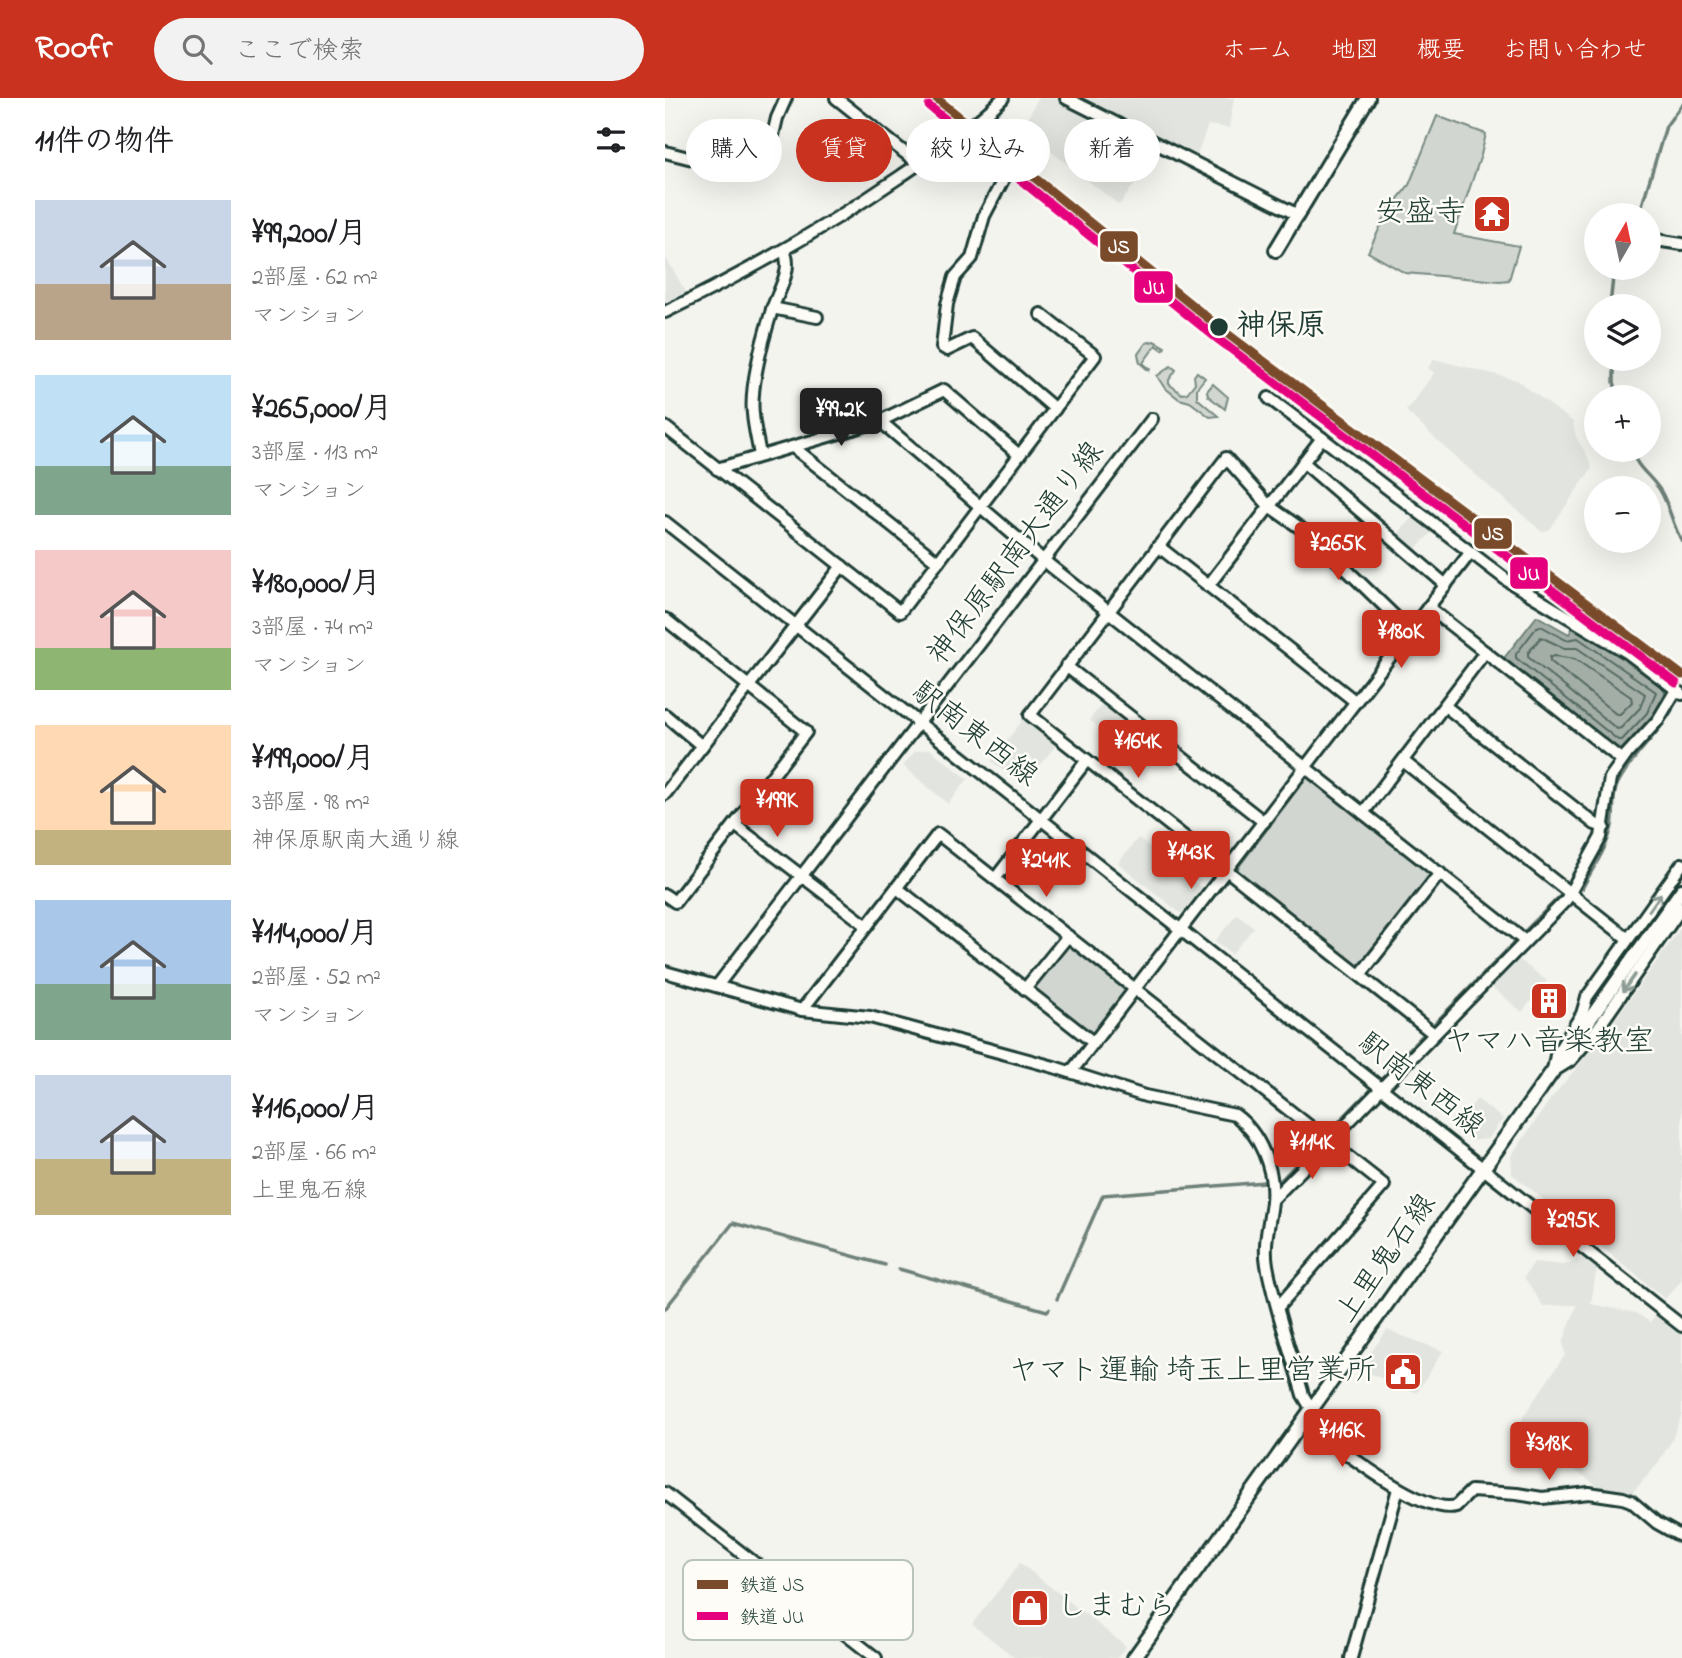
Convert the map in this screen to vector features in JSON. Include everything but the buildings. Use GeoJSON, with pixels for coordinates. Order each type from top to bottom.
{"type":"FeatureCollection","features":[{"type":"Feature","properties":{"kind":"main road"},"geometry":{"type":"LineString","coordinates":[[1276,250],[1368,98]]}},
{"type":"Feature","properties":{"kind":"main road","name":"上里鬼石線"},"geometry":{"type":"LineString","coordinates":[[1134,1658],[1682,890]]}},
{"type":"Feature","properties":{"kind":"street"},"geometry":{"type":"LineString","coordinates":[[665,152],[708,163],[764,166],[777,118],[786,98]]}},
{"type":"Feature","properties":{"kind":"street"},"geometry":{"type":"LineString","coordinates":[[836,98],[906,154]]}},
{"type":"Feature","properties":{"kind":"street"},"geometry":{"type":"LineString","coordinates":[[978,119],[1003,98]]}},
{"type":"Feature","properties":{"kind":"street"},"geometry":{"type":"LineString","coordinates":[[1066,98],[1298,215]]}},
{"type":"Feature","properties":{"kind":"street"},"geometry":{"type":"LineString","coordinates":[[665,312],[784,251],[906,172]]}},
{"type":"Feature","properties":{"kind":"street"},"geometry":{"type":"LineString","coordinates":[[1002,182],[983,216],[972,258],[955,277],[947,304],[942,347],[947,350],[972,338],[1055,409]]}},
{"type":"Feature","properties":{"kind":"street"},"geometry":{"type":"LineString","coordinates":[[1661,241],[1682,244]]}},
{"type":"Feature","properties":{"kind":"street"},"geometry":{"type":"LineString","coordinates":[[760,456],[753,415],[753,386],[772,308],[786,269],[788,258],[784,251]]}},
{"type":"Feature","properties":{"kind":"street"},"geometry":{"type":"LineString","coordinates":[[772,308],[817,317]]}},
{"type":"Feature","properties":{"kind":"street"},"geometry":{"type":"LineString","coordinates":[[665,427],[900,612],[1095,356],[1041,314]]}},
{"type":"Feature","properties":{"kind":"street"},"geometry":{"type":"LineString","coordinates":[[717,469],[880,421],[944,390],[1019,455]]}},
{"type":"Feature","properties":{"kind":"street"},"geometry":{"type":"LineString","coordinates":[[1269,398],[1508,581],[1627,653],[1679,692],[1610,778],[1604,827],[1570,894],[1273,1199]]}},
{"type":"Feature","properties":{"kind":"street","name":"神保原駅南大通り線"},"geometry":{"type":"LineString","coordinates":[[717,986],[1151,419]]}},
{"type":"Feature","properties":{"kind":"street"},"geometry":{"type":"LineString","coordinates":[[880,421],[1043,560],[1525,941]]}},
{"type":"Feature","properties":{"kind":"street"},"geometry":{"type":"LineString","coordinates":[[1208,586],[1322,438]]}},
{"type":"Feature","properties":{"kind":"street"},"geometry":{"type":"LineString","coordinates":[[793,447],[938,562]]}},
{"type":"Feature","properties":{"kind":"street"},"geometry":{"type":"LineString","coordinates":[[1410,631],[1313,537],[1269,506],[1226,458],[1030,715],[1434,1034]]}},
{"type":"Feature","properties":{"kind":"street"},"geometry":{"type":"LineString","coordinates":[[1303,462],[1446,584]]}},
{"type":"Feature","properties":{"kind":"street","name":"駅南東西線"},"geometry":{"type":"LineString","coordinates":[[665,522],[1682,1326]]}},
{"type":"Feature","properties":{"kind":"street"},"geometry":{"type":"LineString","coordinates":[[1158,547],[1356,702]]}},
{"type":"Feature","properties":{"kind":"street"},"geometry":{"type":"LineString","coordinates":[[1071,1072],[1470,553]]}},
{"type":"Feature","properties":{"kind":"street"},"geometry":{"type":"LineString","coordinates":[[665,794],[842,566]]}},
{"type":"Feature","properties":{"kind":"street"},"geometry":{"type":"LineString","coordinates":[[1428,607],[1622,760]]}},
{"type":"Feature","properties":{"kind":"street"},"geometry":{"type":"LineString","coordinates":[[665,619],[806,732],[675,902],[665,894]]}},
{"type":"Feature","properties":{"kind":"street"},"geometry":{"type":"LineString","coordinates":[[1363,813],[1485,652]]}},
{"type":"Feature","properties":{"kind":"street"},"geometry":{"type":"LineString","coordinates":[[1066,666],[1264,822]]}},
{"type":"Feature","properties":{"kind":"street"},"geometry":{"type":"LineString","coordinates":[[1445,706],[1595,824],[1604,827]]}},
{"type":"Feature","properties":{"kind":"street"},"geometry":{"type":"LineString","coordinates":[[665,715],[702,746]]}},
{"type":"Feature","properties":{"kind":"street"},"geometry":{"type":"LineString","coordinates":[[995,879],[1087,760]]}},
{"type":"Feature","properties":{"kind":"street"},"geometry":{"type":"LineString","coordinates":[[1403,761],[1628,939]]}},
{"type":"Feature","properties":{"kind":"street"},"geometry":{"type":"LineString","coordinates":[[735,825],[867,926]]}},
{"type":"Feature","properties":{"kind":"street"},"geometry":{"type":"LineString","coordinates":[[801,1010],[938,834],[1384,1185],[1278,1307]]}},
{"type":"Feature","properties":{"kind":"street"},"geometry":{"type":"LineString","coordinates":[[1553,1071],[1556,1055],[1582,1014],[1587,997],[1682,864]]}},
{"type":"Feature","properties":{"kind":"street"},"geometry":{"type":"LineString","coordinates":[[1360,975],[1440,873]]}},
{"type":"Feature","properties":{"kind":"street"},"geometry":{"type":"LineString","coordinates":[[897,888],[1094,1043]]}},
{"type":"Feature","properties":{"kind":"street"},"geometry":{"type":"LineString","coordinates":[[1553,1071],[1571,1060],[1595,1031],[1682,907]]}},
{"type":"Feature","properties":{"kind":"street"},"geometry":{"type":"LineString","coordinates":[[1025,989],[1068,936]]}},
{"type":"Feature","properties":{"kind":"street"},"geometry":{"type":"LineString","coordinates":[[665,972],[801,1010],[870,1017],[1071,1072],[1145,1096],[1235,1115],[1253,1134],[1272,1177],[1273,1199],[1265,1246],[1267,1263],[1303,1395],[1312,1410]]}},
{"type":"Feature","properties":{"kind":"street"},"geometry":{"type":"LineString","coordinates":[[1304,1422],[1398,1489],[1440,1506],[1455,1506],[1471,1491],[1542,1498],[1602,1493],[1631,1501],[1657,1523],[1682,1537]]}},
{"type":"Feature","properties":{"kind":"street"},"geometry":{"type":"LineString","coordinates":[[1351,1658],[1398,1489]]}},
{"type":"Feature","properties":{"kind":"street"},"geometry":{"type":"LineString","coordinates":[[665,1493],[751,1560]]}},
{"type":"Feature","properties":{"kind":"street"},"geometry":{"type":"LineString","coordinates":[[853,1640],[876,1658]]}},
{"type":"Feature","properties":{"kind":"shaded area"},"geometry":{"type":"Polygon","coordinates":[[[1038,98],[1057,98],[1063,101],[1065,98],[1234,98],[1229,128],[1208,125],[1196,158],[1163,142],[1160,148],[1160,119],[1064,119],[1064,162],[1050,151],[1050,119],[1028,118],[1038,98]]]}},
{"type":"Feature","properties":{"kind":"shaded area"},"geometry":{"type":"Polygon","coordinates":[[[1437,116],[1486,134],[1454,234],[1519,246],[1509,280],[1405,273],[1368,252],[1388,211],[1409,185],[1437,116]]]}},
{"type":"Feature","properties":{"kind":"shaded area"},"geometry":{"type":"Polygon","coordinates":[[[1090,182],[1137,182],[1119,205],[1090,182]]]}},
{"type":"Feature","properties":{"kind":"shaded area"},"geometry":{"type":"Polygon","coordinates":[[[665,256],[686,292],[665,302],[665,256]]]}},
{"type":"Feature","properties":{"kind":"shaded area"},"geometry":{"type":"Polygon","coordinates":[[[1148,281],[1352,436],[1349,439],[1146,285],[1148,281]]]}},
{"type":"Feature","properties":{"kind":"shaded area"},"geometry":{"type":"Polygon","coordinates":[[[1154,341],[1165,347],[1163,350],[1156,345],[1143,363],[1149,371],[1140,363],[1138,354],[1146,343],[1154,341]]]}},
{"type":"Feature","properties":{"kind":"shaded area"},"geometry":{"type":"Polygon","coordinates":[[[1434,359],[1517,380],[1573,422],[1576,437],[1584,450],[1584,462],[1590,462],[1592,468],[1550,529],[1542,532],[1406,411],[1434,373],[1428,368],[1434,359]]]}},
{"type":"Feature","properties":{"kind":"shaded area"},"geometry":{"type":"Polygon","coordinates":[[[1171,366],[1176,370],[1169,384],[1182,394],[1187,393],[1195,383],[1194,376],[1197,372],[1205,378],[1197,388],[1197,398],[1218,416],[1210,417],[1164,387],[1157,376],[1171,366]]]}},
{"type":"Feature","properties":{"kind":"shaded area"},"geometry":{"type":"Polygon","coordinates":[[[1213,384],[1228,397],[1225,409],[1208,396],[1207,391],[1213,384]]]}},
{"type":"Feature","properties":{"kind":"shaded area"},"geometry":{"type":"Polygon","coordinates":[[[1414,515],[1433,531],[1413,552],[1395,537],[1414,515]]]}},
{"type":"Feature","properties":{"kind":"shaded area"},"geometry":{"type":"Polygon","coordinates":[[[1104,702],[1138,730],[1125,747],[1089,720],[1104,702]]]}},
{"type":"Feature","properties":{"kind":"shaded area"},"geometry":{"type":"Polygon","coordinates":[[[1024,718],[1057,744],[1040,765],[1027,756],[1010,776],[991,761],[1024,718]]]}},
{"type":"Feature","properties":{"kind":"shaded area"},"geometry":{"type":"Polygon","coordinates":[[[930,749],[968,779],[948,804],[903,766],[915,751],[930,749]]]}},
{"type":"Feature","properties":{"kind":"shaded area"},"geometry":{"type":"Polygon","coordinates":[[[1306,778],[1311,778],[1431,872],[1431,877],[1361,966],[1356,966],[1238,873],[1238,868],[1306,778]]]}},
{"type":"Feature","properties":{"kind":"shaded area"},"geometry":{"type":"Polygon","coordinates":[[[1138,838],[1203,889],[1185,912],[1180,913],[1118,863],[1138,838]]]}},
{"type":"Feature","properties":{"kind":"shaded area"},"geometry":{"type":"Polygon","coordinates":[[[1237,914],[1254,927],[1232,954],[1215,941],[1237,914]]]}},
{"type":"Feature","properties":{"kind":"shaded area"},"geometry":{"type":"Polygon","coordinates":[[[1682,926],[1682,1280],[1665,1299],[1597,1243],[1597,1231],[1573,1213],[1564,1216],[1512,1174],[1511,1156],[1552,1097],[1603,1036],[1682,926]]]}},
{"type":"Feature","properties":{"kind":"shaded area"},"geometry":{"type":"Polygon","coordinates":[[[1066,944],[1071,944],[1127,988],[1127,993],[1095,1034],[1090,1034],[1034,990],[1034,985],[1066,944]]]}},
{"type":"Feature","properties":{"kind":"shaded area"},"geometry":{"type":"Polygon","coordinates":[[[1516,957],[1547,981],[1522,1012],[1489,985],[1516,957]]]}},
{"type":"Feature","properties":{"kind":"shaded area"},"geometry":{"type":"Polygon","coordinates":[[[1477,1099],[1503,1119],[1488,1139],[1472,1141],[1454,1127],[1477,1099]]]}},
{"type":"Feature","properties":{"kind":"shaded area"},"geometry":{"type":"Polygon","coordinates":[[[1584,1257],[1597,1267],[1591,1304],[1636,1313],[1650,1322],[1656,1315],[1682,1335],[1682,1414],[1671,1442],[1656,1466],[1632,1493],[1598,1486],[1518,1431],[1524,1415],[1565,1355],[1563,1342],[1577,1305],[1543,1306],[1524,1277],[1534,1262],[1564,1265],[1584,1257]]]}},
{"type":"Feature","properties":{"kind":"shaded area"},"geometry":{"type":"Polygon","coordinates":[[[1387,1330],[1443,1351],[1417,1393],[1359,1369],[1387,1330]]]}},
{"type":"Feature","properties":{"kind":"shaded area"},"geometry":{"type":"Polygon","coordinates":[[[1020,1563],[1126,1646],[1117,1658],[1015,1658],[972,1624],[1020,1563]]]}},
{"type":"Feature","properties":{"kind":"water"},"geometry":{"type":"Polygon","coordinates":[[[1537,616],[1569,634],[1573,627],[1664,689],[1665,693],[1653,717],[1623,750],[1618,750],[1504,658],[1537,616]]]}},
{"type":"Feature","properties":{"kind":"waterway"},"geometry":{"type":"LineString","coordinates":[[1643,203],[1666,126],[1682,104]]}},
{"type":"Feature","properties":{"kind":"waterway"},"geometry":{"type":"LineString","coordinates":[[1611,294],[1613,280]]}},
{"type":"Feature","properties":{"kind":"waterway"},"geometry":{"type":"LineString","coordinates":[[1614,371],[1615,385]]}},
{"type":"Feature","properties":{"kind":"waterway"},"geometry":{"type":"LineString","coordinates":[[1637,462],[1660,490],[1682,541]]}},
{"type":"Feature","properties":{"kind":"waterway"},"geometry":{"type":"LineString","coordinates":[[1582,889],[1610,834],[1618,783],[1672,710]]}},
{"type":"Feature","properties":{"kind":"waterway"},"geometry":{"type":"LineString","coordinates":[[1526,930],[1559,897]]}},
{"type":"Feature","properties":{"kind":"waterway"},"geometry":{"type":"LineString","coordinates":[[1435,1023],[1514,943]]}},
{"type":"Feature","properties":{"kind":"waterway"},"geometry":{"type":"LineString","coordinates":[[1388,1071],[1422,1036]]}},
{"type":"Feature","properties":{"kind":"waterway"},"geometry":{"type":"LineString","coordinates":[[1330,1131],[1364,1096]]}},
{"type":"Feature","properties":{"kind":"waterway"},"geometry":{"type":"LineString","coordinates":[[1281,1180],[1317,1143]]}},
{"type":"Feature","properties":{"kind":"waterway"},"geometry":{"type":"LineString","coordinates":[[1057,1299],[1103,1195],[1265,1182]]}},
{"type":"Feature","properties":{"kind":"waterway"},"geometry":{"type":"LineString","coordinates":[[665,1309],[733,1223],[885,1265]]}},
{"type":"Feature","properties":{"kind":"waterway"},"geometry":{"type":"LineString","coordinates":[[899,1269],[1047,1311],[1049,1309]]}},
{"type":"Feature","properties":{"kind":"rail line","name":"JS"},"geometry":{"type":"LineString","coordinates":[[936,98],[1225,332],[1682,675]]}},
{"type":"Feature","properties":{"kind":"rail line","name":"JU"},"geometry":{"type":"LineString","coordinates":[[929,106],[1219,340],[1676,683]]}},
{"type":"Feature","properties":{"kind":"place","name":"安盛寺"},"geometry":{"type":"Point","coordinates":[1492,214]}},
{"type":"Feature","properties":{"kind":"place","name":"神保原"},"geometry":{"type":"Point","coordinates":[1219,327]}},
{"type":"Feature","properties":{"kind":"place","name":"ヤマハ音楽教室"},"geometry":{"type":"Point","coordinates":[1549,1001]}},
{"type":"Feature","properties":{"kind":"place","name":"ヤマト運輸 埼玉上里営業所"},"geometry":{"type":"Point","coordinates":[1403,1372]}},
{"type":"Feature","properties":{"kind":"place","name":"しまむら"},"geometry":{"type":"Point","coordinates":[1030,1608]}}]}
